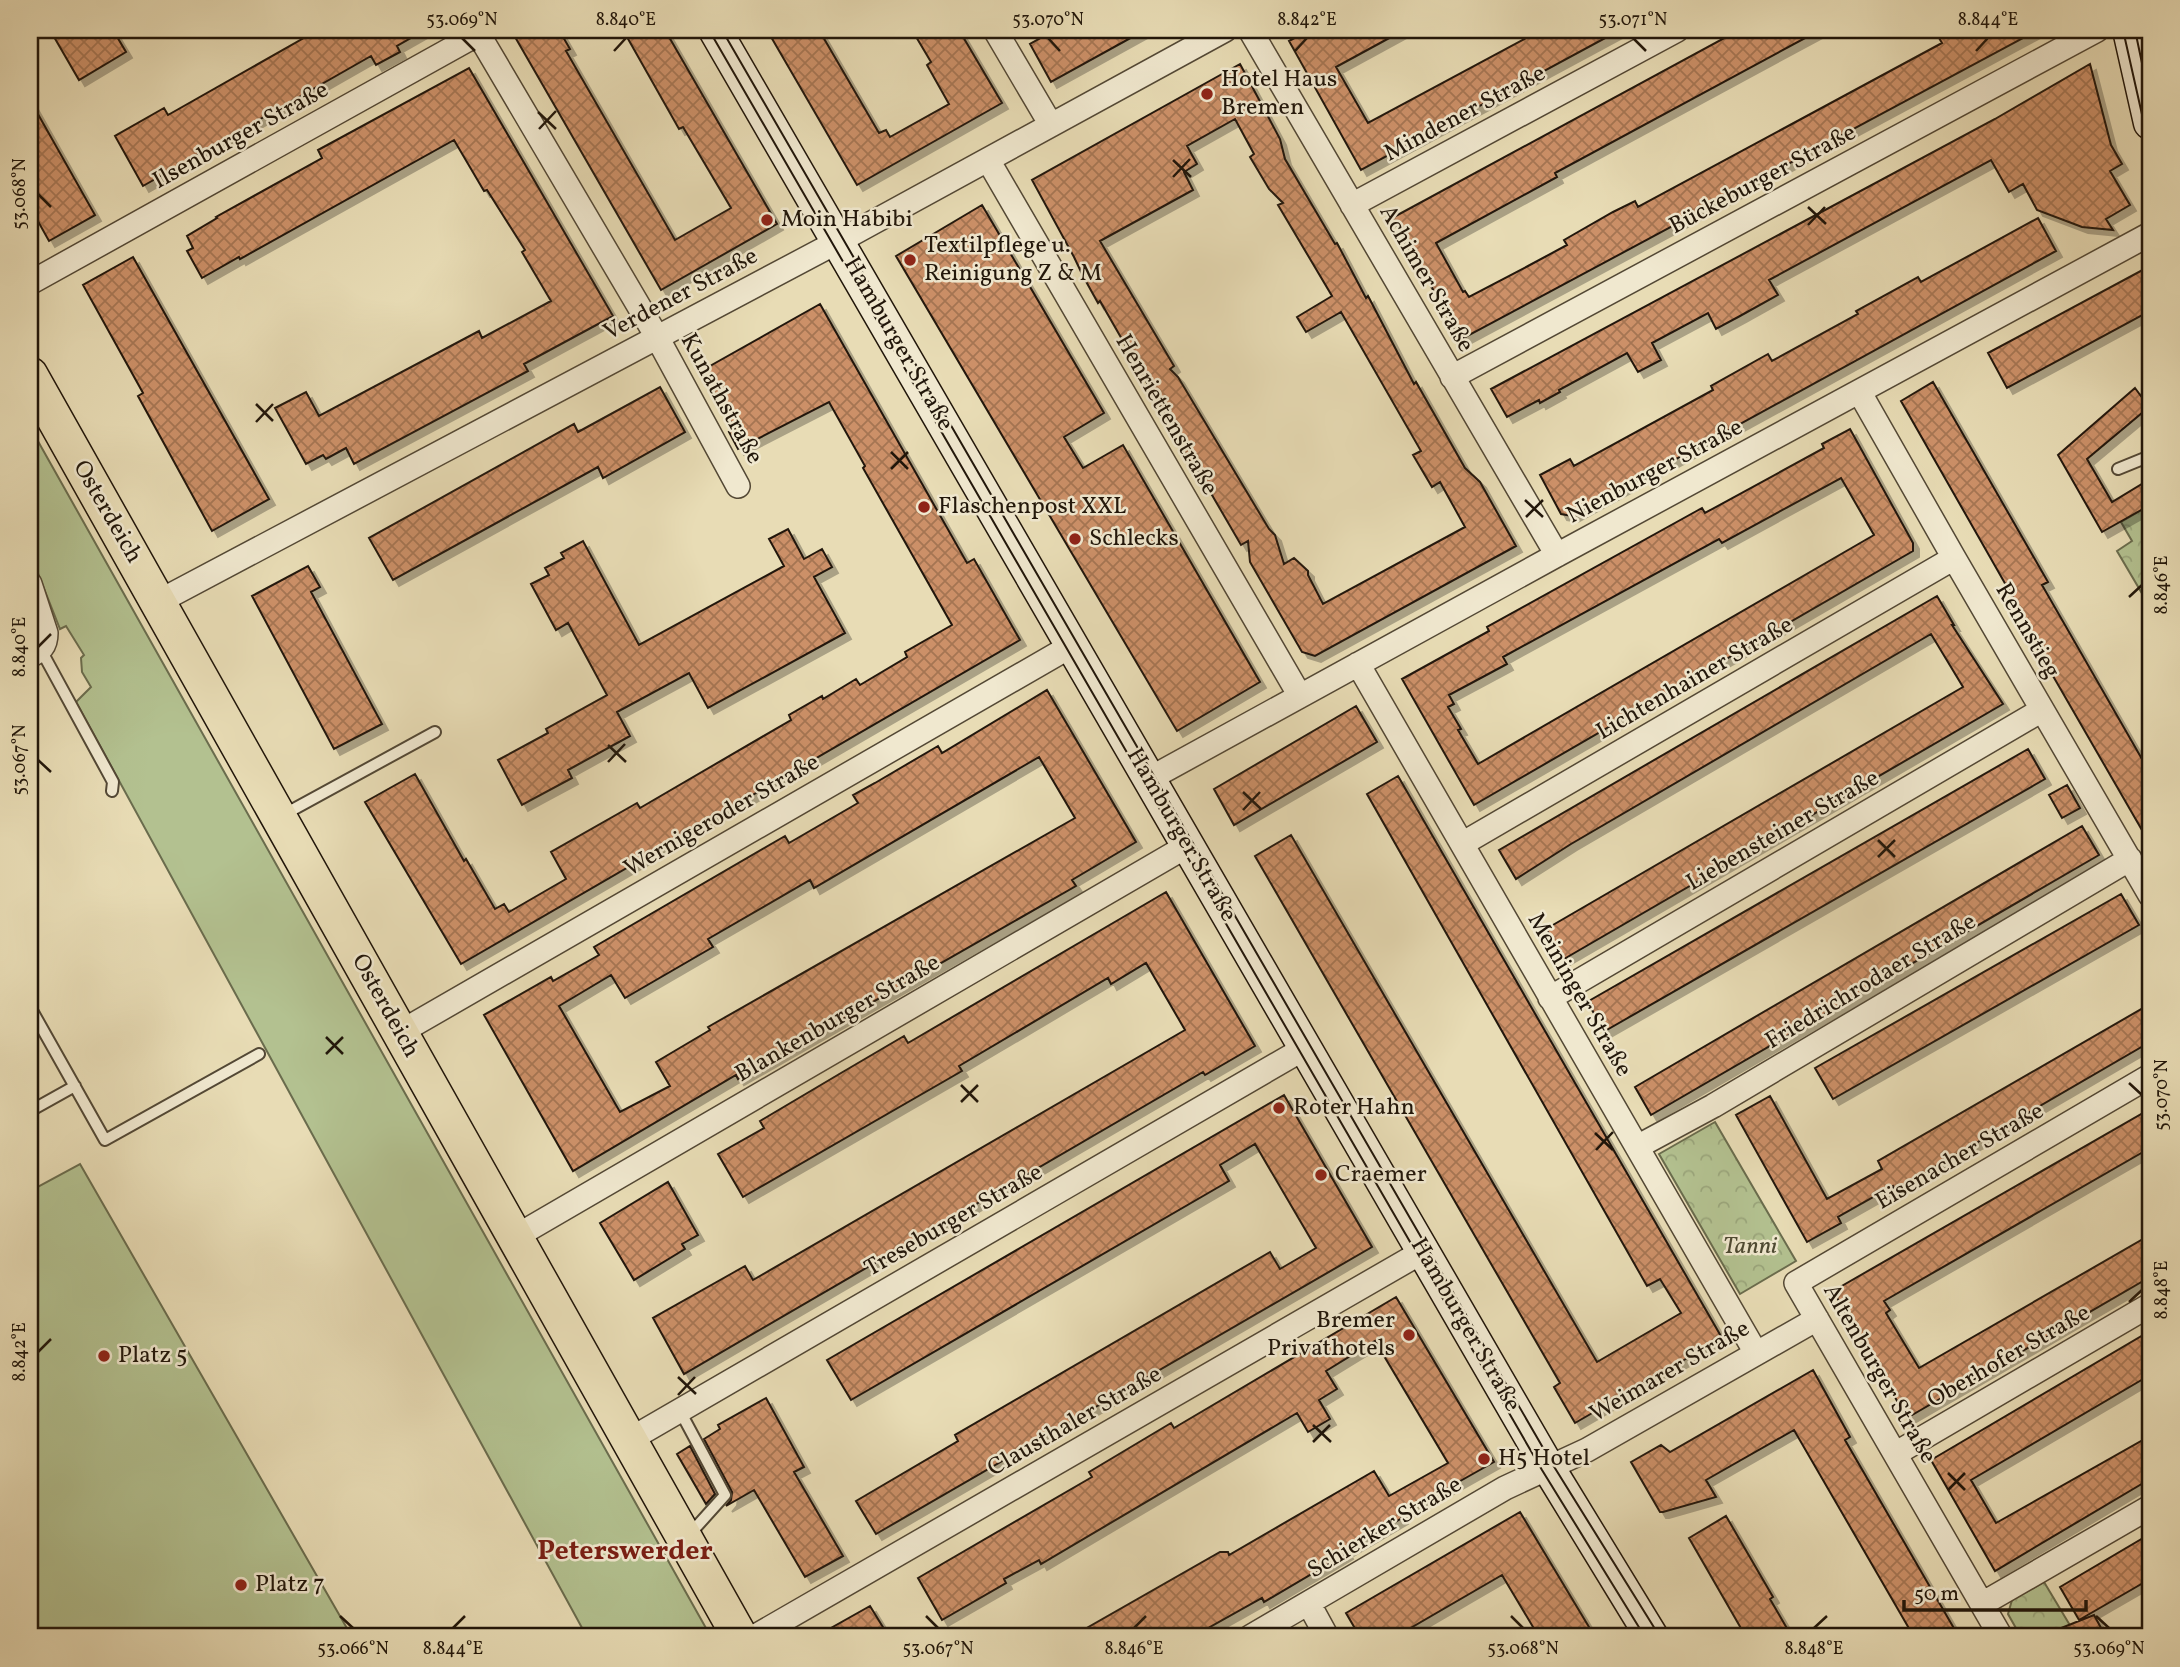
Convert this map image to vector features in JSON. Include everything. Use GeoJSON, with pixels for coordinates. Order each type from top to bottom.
{"type":"FeatureCollection","features":[{"type":"Feature","properties":{"kind":"main road","name":"Osterdeich"},"geometry":{"type":"LineString","coordinates":[[30,375],[740,1637]]}},
{"type":"Feature","properties":{"kind":"street","name":"Hamburger Straße"},"geometry":{"type":"LineString","coordinates":[[715,30],[1422,1252],[1652,1637]]}},
{"type":"Feature","properties":{"kind":"street"},"geometry":{"type":"LineString","coordinates":[[995,30],[1051,125]]}},
{"type":"Feature","properties":{"kind":"street","name":"Verdener Straße"},"geometry":{"type":"LineString","coordinates":[[158,602],[839,241],[1225,30]]}},
{"type":"Feature","properties":{"kind":"street","name":"Achimer Straße"},"geometry":{"type":"LineString","coordinates":[[1250,30],[1557,555]]}},
{"type":"Feature","properties":{"kind":"street","name":"Mindener Straße"},"geometry":{"type":"LineString","coordinates":[[1352,205],[1677,30]]}},
{"type":"Feature","properties":{"kind":"street","name":"Bückeburger Straße"},"geometry":{"type":"LineString","coordinates":[[1452,377],[2097,30]]}},
{"type":"Feature","properties":{"kind":"street"},"geometry":{"type":"LineString","coordinates":[[2129,30],[2150,123]]}},
{"type":"Feature","properties":{"kind":"street","name":"Ilsenburger Straße"},"geometry":{"type":"LineString","coordinates":[[30,283],[477,32]]}},
{"type":"Feature","properties":{"kind":"street","name":"Kunathstraße"},"geometry":{"type":"LineString","coordinates":[[477,32],[657,337],[738,486]]}},
{"type":"Feature","properties":{"kind":"street","name":"Henriettenstraße"},"geometry":{"type":"LineString","coordinates":[[988,160],[1300,696]]}},
{"type":"Feature","properties":{"kind":"street","name":"Nienburger Straße"},"geometry":{"type":"LineString","coordinates":[[1149,779],[2150,234]]}},
{"type":"Feature","properties":{"kind":"street","name":"Rennstieg"},"geometry":{"type":"LineString","coordinates":[[1860,393],[2150,895]]}},
{"type":"Feature","properties":{"kind":"street","name":"Lichtenhainer Straße"},"geometry":{"type":"LineString","coordinates":[[1462,844],[1954,558]]}},
{"type":"Feature","properties":{"kind":"street"},"geometry":{"type":"LineString","coordinates":[[30,584],[46,633],[46,641],[34,651]]}},
{"type":"Feature","properties":{"kind":"street","name":"Wernigeroder Straße"},"geometry":{"type":"LineString","coordinates":[[400,1032],[1071,646]]}},
{"type":"Feature","properties":{"kind":"street","name":"Meininger Straße"},"geometry":{"type":"LineString","coordinates":[[1358,664],[1756,1353]]}},
{"type":"Feature","properties":{"kind":"street","name":"Liebensteiner Straße"},"geometry":{"type":"LineString","coordinates":[[1550,998],[2042,710]]}},
{"type":"Feature","properties":{"kind":"street","name":"Blankenburger Straße"},"geometry":{"type":"LineString","coordinates":[[515,1237],[1187,845]]}},
{"type":"Feature","properties":{"kind":"street","name":"Friedrichrodaer Straße"},"geometry":{"type":"LineString","coordinates":[[1637,1147],[1713,1106],[2130,859]]}},
{"type":"Feature","properties":{"kind":"street","name":"Treseburger Straße"},"geometry":{"type":"LineString","coordinates":[[629,1440],[1305,1048]]}},
{"type":"Feature","properties":{"kind":"street","name":"Eisenacher Straße"},"geometry":{"type":"LineString","coordinates":[[1796,1283],[2150,1076]]}},
{"type":"Feature","properties":{"kind":"street","name":"Clausthaler Straße"},"geometry":{"type":"LineString","coordinates":[[754,1637],[1422,1252]]}},
{"type":"Feature","properties":{"kind":"street","name":"Altenburger Straße"},"geometry":{"type":"LineString","coordinates":[[1796,1283],[2001,1637]]}},
{"type":"Feature","properties":{"kind":"street","name":"Oberhofer Straße"},"geometry":{"type":"LineString","coordinates":[[1895,1454],[2150,1305]]}},
{"type":"Feature","properties":{"kind":"street","name":"Weimarer Straße"},"geometry":{"type":"LineString","coordinates":[[1548,1467],[1587,1450],[1816,1318]]}},
{"type":"Feature","properties":{"kind":"street","name":"Schierker Straße"},"geometry":{"type":"LineString","coordinates":[[1250,1637],[1505,1488],[1548,1467]]}},
{"type":"Feature","properties":{"kind":"street"},"geometry":{"type":"LineString","coordinates":[[1982,1604],[2150,1507]]}},
{"type":"Feature","properties":{"kind":"street"},"geometry":{"type":"LineString","coordinates":[[1309,1604],[1327,1637]]}},
{"type":"Feature","properties":{"kind":"lane"},"geometry":{"type":"LineString","coordinates":[[2118,469],[2150,456]]}},
{"type":"Feature","properties":{"kind":"lane"},"geometry":{"type":"LineString","coordinates":[[34,651],[113,782],[112,791]]}},
{"type":"Feature","properties":{"kind":"lane"},"geometry":{"type":"LineString","coordinates":[[279,817],[435,732]]}},
{"type":"Feature","properties":{"kind":"lane"},"geometry":{"type":"LineString","coordinates":[[30,1007],[105,1140],[259,1054]]}},
{"type":"Feature","properties":{"kind":"lane"},"geometry":{"type":"LineString","coordinates":[[32,1111],[75,1086]]}},
{"type":"Feature","properties":{"kind":"lane"},"geometry":{"type":"LineString","coordinates":[[680,1411],[726,1495],[685,1540]]}},
{"type":"Feature","properties":{"kind":"green space"},"geometry":{"type":"Polygon","coordinates":[[[30,427],[711,1637],[587,1637],[76,702],[91,687],[82,672],[81,658],[84,655],[66,626],[60,629],[30,553],[30,427]]]}},
{"type":"Feature","properties":{"kind":"green space"},"geometry":{"type":"Polygon","coordinates":[[[2150,505],[2150,607],[2117,551],[2132,541],[2121,522],[2150,505]]]}},
{"type":"Feature","properties":{"kind":"green space","name":"Tanni"},"geometry":{"type":"Polygon","coordinates":[[[1715,1122],[1796,1261],[1740,1294],[1659,1154],[1715,1122]]]}},
{"type":"Feature","properties":{"kind":"green space","name":"Platz 5"},"geometry":{"type":"Polygon","coordinates":[[[80,1164],[352,1637],[30,1637],[30,1191],[80,1164]]]}},
{"type":"Feature","properties":{"kind":"green space"},"geometry":{"type":"Polygon","coordinates":[[[2044,1582],[2077,1637],[2021,1637],[2008,1614],[2012,1600],[2044,1582]]]}},
{"type":"Feature","properties":{"kind":"building"},"geometry":{"type":"Polygon","coordinates":[[[50,30],[113,30],[126,52],[79,80],[50,30]]]}},
{"type":"Feature","properties":{"kind":"building"},"geometry":{"type":"Polygon","coordinates":[[[318,30],[425,30],[397,46],[400,52],[376,65],[371,56],[143,186],[115,136],[164,108],[168,115],[318,30]]]}},
{"type":"Feature","properties":{"kind":"building"},"geometry":{"type":"Polygon","coordinates":[[[511,30],[559,30],[570,49],[566,51],[675,240],[731,208],[683,127],[679,129],[623,30],[665,30],[777,224],[661,290],[511,30]]]}},
{"type":"Feature","properties":{"kind":"building"},"geometry":{"type":"Polygon","coordinates":[[[767,30],[819,30],[879,133],[886,130],[890,137],[949,104],[927,65],[931,62],[912,30],[959,30],[1002,103],[857,185],[767,30]]]}},
{"type":"Feature","properties":{"kind":"building"},"geometry":{"type":"Polygon","coordinates":[[[1055,30],[1145,30],[1051,82],[1030,44],[1055,30]]]}},
{"type":"Feature","properties":{"kind":"building"},"geometry":{"type":"Polygon","coordinates":[[[1309,30],[1404,30],[1336,67],[1368,123],[1541,30],[1620,30],[1361,170],[1289,41],[1309,30]]]}},
{"type":"Feature","properties":{"kind":"building"},"geometry":{"type":"Polygon","coordinates":[[[1739,30],[1820,30],[1555,173],[1557,177],[1436,243],[1463,292],[1469,297],[1528,266],[1567,245],[1564,240],[1613,212],[1635,201],[1638,207],[1942,43],[1939,38],[1955,30],[2038,30],[1460,340],[1392,218],[1739,30]]]}},
{"type":"Feature","properties":{"kind":"building"},"geometry":{"type":"Polygon","coordinates":[[[1240,64],[1280,139],[1285,159],[1335,244],[1337,243],[1366,298],[1368,296],[1414,384],[1416,382],[1465,468],[1480,482],[1516,546],[1315,656],[1302,652],[1250,562],[1248,541],[1241,545],[1194,464],[1192,465],[1178,446],[1176,429],[1174,430],[1100,301],[1098,303],[1032,180],[1240,64]],[[1235,119],[1187,146],[1197,164],[1184,172],[1193,190],[1100,241],[1174,366],[1170,369],[1178,377],[1275,535],[1284,564],[1294,558],[1308,571],[1323,604],[1465,527],[1440,482],[1432,487],[1413,455],[1421,451],[1341,312],[1306,332],[1297,317],[1332,296],[1278,205],[1283,203],[1269,189],[1250,157],[1254,154],[1235,119]]]}},
{"type":"Feature","properties":{"kind":"building"},"geometry":{"type":"Polygon","coordinates":[[[2090,64],[2111,145],[2122,164],[2110,171],[2130,205],[2106,219],[2113,230],[2082,227],[2037,210],[2023,184],[2009,192],[1991,160],[1769,280],[1778,295],[1716,329],[1708,313],[1652,343],[1661,360],[1638,372],[1627,353],[1540,403],[1539,400],[1507,417],[1491,389],[1995,119],[2090,64]]]}},
{"type":"Feature","properties":{"kind":"building"},"geometry":{"type":"Polygon","coordinates":[[[469,68],[613,316],[524,364],[528,371],[354,464],[346,448],[326,459],[323,455],[306,464],[275,408],[306,392],[319,416],[479,331],[482,338],[551,301],[522,252],[525,250],[487,190],[484,191],[454,140],[202,278],[187,251],[193,248],[187,236],[322,158],[318,150],[469,68]]]}},
{"type":"Feature","properties":{"kind":"building"},"geometry":{"type":"Polygon","coordinates":[[[30,100],[95,215],[49,241],[30,207],[30,100]]]}},
{"type":"Feature","properties":{"kind":"building"},"geometry":{"type":"Polygon","coordinates":[[[982,205],[1104,413],[1064,437],[1083,468],[1123,445],[1260,682],[1177,731],[896,256],[982,205]]]}},
{"type":"Feature","properties":{"kind":"building"},"geometry":{"type":"Polygon","coordinates":[[[2038,218],[2056,251],[1572,516],[1561,514],[1540,475],[1570,459],[1574,466],[1713,390],[1711,386],[1768,354],[1772,361],[1858,314],[1856,311],[1918,277],[1921,282],[2038,218]]]}},
{"type":"Feature","properties":{"kind":"building"},"geometry":{"type":"Polygon","coordinates":[[[133,257],[269,499],[212,531],[138,396],[143,393],[83,285],[133,257]]]}},
{"type":"Feature","properties":{"kind":"building"},"geometry":{"type":"Polygon","coordinates":[[[2150,266],[2150,311],[2007,388],[1988,353],[2150,266]]]}},
{"type":"Feature","properties":{"kind":"building"},"geometry":{"type":"Polygon","coordinates":[[[820,304],[967,563],[974,559],[1020,640],[461,964],[365,802],[415,774],[464,861],[466,859],[495,909],[504,904],[509,912],[566,879],[551,852],[637,803],[640,808],[791,720],[789,715],[822,696],[823,699],[856,679],[860,685],[907,657],[905,652],[952,625],[863,468],[865,466],[829,402],[738,449],[729,432],[735,429],[701,371],[820,304]]]}},
{"type":"Feature","properties":{"kind":"building"},"geometry":{"type":"Polygon","coordinates":[[[1933,382],[2048,582],[2042,585],[2150,773],[2150,844],[2027,631],[2031,629],[1901,401],[1933,382]]]}},
{"type":"Feature","properties":{"kind":"building"},"geometry":{"type":"Polygon","coordinates":[[[660,387],[685,432],[603,478],[598,467],[393,580],[369,538],[574,424],[578,432],[660,387]]]}},
{"type":"Feature","properties":{"kind":"building"},"geometry":{"type":"Polygon","coordinates":[[[2135,388],[2149,407],[2087,459],[2112,502],[2150,479],[2150,505],[2102,532],[2058,455],[2135,388]]]}},
{"type":"Feature","properties":{"kind":"building"},"geometry":{"type":"Polygon","coordinates":[[[1850,429],[1913,543],[1913,551],[1474,805],[1402,679],[1489,631],[1487,627],[1702,508],[1705,513],[1824,448],[1822,444],[1850,429]],[[1841,478],[1722,543],[1719,539],[1503,657],[1507,664],[1449,695],[1454,704],[1448,707],[1461,729],[1458,730],[1478,764],[1874,535],[1841,478]]]}},
{"type":"Feature","properties":{"kind":"building"},"geometry":{"type":"Polygon","coordinates":[[[788,529],[804,559],[822,549],[832,567],[814,577],[845,633],[708,708],[689,673],[617,712],[630,736],[568,770],[572,778],[522,805],[498,760],[548,733],[546,729],[607,695],[568,623],[556,630],[531,584],[549,575],[545,568],[564,558],[561,553],[583,541],[639,645],[784,566],[769,539],[788,529]]]}},
{"type":"Feature","properties":{"kind":"building"},"geometry":{"type":"Polygon","coordinates":[[[308,566],[320,587],[311,592],[382,724],[334,749],[252,596],[308,566]]]}},
{"type":"Feature","properties":{"kind":"building"},"geometry":{"type":"Polygon","coordinates":[[[1937,596],[1952,625],[2003,704],[1564,959],[1546,929],[1963,687],[1931,634],[1571,844],[1516,879],[1499,850],[1937,596]]]}},
{"type":"Feature","properties":{"kind":"building"},"geometry":{"type":"Polygon","coordinates":[[[1047,690],[1136,842],[1072,880],[1076,886],[738,1079],[736,1075],[573,1171],[484,1015],[551,977],[553,981],[599,955],[594,947],[785,836],[789,843],[858,803],[853,795],[938,746],[942,753],[1047,690]],[[1039,757],[814,888],[810,880],[708,939],[713,947],[625,998],[611,975],[559,1006],[620,1112],[670,1086],[656,1062],[710,1030],[708,1027],[1075,818],[1039,757]]]}},
{"type":"Feature","properties":{"kind":"building"},"geometry":{"type":"Polygon","coordinates":[[[1356,706],[1377,742],[1234,825],[1214,789],[1356,706]]]}},
{"type":"Feature","properties":{"kind":"building"},"geometry":{"type":"Polygon","coordinates":[[[2028,749],[2045,779],[1605,1031],[1587,1002],[2028,749]]]}},
{"type":"Feature","properties":{"kind":"building"},"geometry":{"type":"Polygon","coordinates":[[[1398,776],[1722,1338],[1575,1423],[1554,1387],[1560,1383],[1255,856],[1291,835],[1597,1362],[1681,1313],[1660,1279],[1647,1286],[1367,794],[1398,776]]]}},
{"type":"Feature","properties":{"kind":"building"},"geometry":{"type":"Polygon","coordinates":[[[2067,785],[2080,808],[2062,818],[2049,795],[2067,785]]]}},
{"type":"Feature","properties":{"kind":"building"},"geometry":{"type":"Polygon","coordinates":[[[2082,826],[2099,855],[1651,1115],[1635,1087],[2082,826]]]}},
{"type":"Feature","properties":{"kind":"building"},"geometry":{"type":"Polygon","coordinates":[[[1166,892],[1255,1046],[1205,1075],[1203,1072],[684,1374],[653,1318],[745,1266],[753,1280],[1185,1030],[1146,963],[1111,984],[1108,978],[959,1066],[962,1071],[743,1197],[718,1154],[764,1128],[760,1121],[904,1036],[908,1043],[1166,892]]]}},
{"type":"Feature","properties":{"kind":"building"},"geometry":{"type":"Polygon","coordinates":[[[2121,894],[2139,925],[1833,1099],[1815,1068],[2121,894]]]}},
{"type":"Feature","properties":{"kind":"building"},"geometry":{"type":"Polygon","coordinates":[[[2150,1004],[2150,1042],[1895,1190],[1893,1186],[1838,1217],[1841,1223],[1807,1242],[1736,1115],[1770,1096],[1827,1199],[1882,1169],[1878,1161],[2150,1004]]]}},
{"type":"Feature","properties":{"kind":"building"},"geometry":{"type":"Polygon","coordinates":[[[1284,1095],[1372,1247],[876,1534],[856,1501],[958,1441],[955,1435],[1270,1252],[1280,1269],[1316,1248],[1255,1144],[1220,1165],[1229,1181],[851,1400],[827,1360],[1284,1095]]]}},
{"type":"Feature","properties":{"kind":"building"},"geometry":{"type":"Polygon","coordinates":[[[2150,1109],[2150,1148],[1884,1301],[1890,1310],[1886,1313],[1919,1368],[2150,1235],[2150,1277],[1907,1418],[1833,1291],[2150,1109]]]}},
{"type":"Feature","properties":{"kind":"building"},"geometry":{"type":"Polygon","coordinates":[[[668,1182],[698,1235],[682,1244],[685,1249],[634,1280],[600,1223],[668,1182]]]}},
{"type":"Feature","properties":{"kind":"building"},"geometry":{"type":"Polygon","coordinates":[[[1396,1297],[1494,1462],[1400,1515],[1402,1518],[1264,1602],[1262,1598],[1192,1637],[1071,1637],[1220,1552],[1228,1552],[1229,1555],[1374,1471],[1389,1496],[1448,1463],[1375,1341],[1326,1371],[1337,1389],[1319,1400],[1330,1419],[1308,1432],[1297,1413],[1041,1564],[1039,1560],[1004,1579],[1006,1583],[942,1620],[918,1578],[1092,1477],[1089,1472],[1171,1423],[1174,1428],[1396,1297]]]}},
{"type":"Feature","properties":{"kind":"building"},"geometry":{"type":"Polygon","coordinates":[[[2150,1331],[2150,1375],[1971,1480],[1996,1523],[2150,1436],[2150,1479],[1995,1571],[1931,1460],[2150,1331]]]}},
{"type":"Feature","properties":{"kind":"building"},"geometry":{"type":"Polygon","coordinates":[[[1813,1370],[1850,1437],[1845,1440],[1959,1637],[1914,1637],[1794,1430],[1706,1480],[1716,1497],[1663,1512],[1660,1512],[1631,1462],[1661,1445],[1670,1452],[1813,1370]]]}},
{"type":"Feature","properties":{"kind":"building"},"geometry":{"type":"Polygon","coordinates":[[[766,1398],[804,1467],[794,1472],[843,1556],[805,1577],[754,1490],[726,1506],[731,1500],[732,1492],[704,1439],[720,1429],[718,1425],[766,1398]]]}},
{"type":"Feature","properties":{"kind":"building"},"geometry":{"type":"Polygon","coordinates":[[[690,1446],[715,1494],[706,1504],[677,1454],[690,1446]]]}},
{"type":"Feature","properties":{"kind":"building"},"geometry":{"type":"Polygon","coordinates":[[[1520,1512],[1595,1637],[1539,1637],[1502,1575],[1395,1637],[1360,1637],[1346,1613],[1520,1512]]]}},
{"type":"Feature","properties":{"kind":"building"},"geometry":{"type":"Polygon","coordinates":[[[1726,1516],[1773,1597],[1770,1599],[1792,1637],[1746,1637],[1689,1538],[1726,1516]]]}},
{"type":"Feature","properties":{"kind":"building"},"geometry":{"type":"Polygon","coordinates":[[[2150,1534],[2150,1579],[2079,1620],[2060,1587],[2150,1534]]]}},
{"type":"Feature","properties":{"kind":"building"},"geometry":{"type":"Polygon","coordinates":[[[870,1606],[889,1637],[815,1637],[870,1606]]]}},
{"type":"Feature","properties":{"kind":"building"},"geometry":{"type":"Polygon","coordinates":[[[2094,1615],[2106,1637],[2041,1637],[2041,1636],[2094,1615]]]}},
{"type":"Feature","properties":{"kind":"tram line"},"geometry":{"type":"LineString","coordinates":[[709,30],[1542,1470],[1645,1637]]}},
{"type":"Feature","properties":{"kind":"tram line"},"geometry":{"type":"LineString","coordinates":[[722,30],[1553,1465],[1660,1637]]}},
{"type":"Feature","properties":{"kind":"tram line"},"geometry":{"type":"LineString","coordinates":[[2123,30],[2150,150]]}},
{"type":"Feature","properties":{"kind":"tram line"},"geometry":{"type":"LineString","coordinates":[[2135,30],[2150,101]]}},
{"type":"Feature","properties":{"kind":"place","name":"Hotel Haus Bremen"},"geometry":{"type":"Point","coordinates":[1207,94]}},
{"type":"Feature","properties":{"kind":"place","name":"Moin Habibi"},"geometry":{"type":"Point","coordinates":[767,220]}},
{"type":"Feature","properties":{"kind":"place","name":"Textilpflege u. Reinigung Z & M"},"geometry":{"type":"Point","coordinates":[910,260]}},
{"type":"Feature","properties":{"kind":"place","name":"Flaschenpost XXL"},"geometry":{"type":"Point","coordinates":[924,507]}},
{"type":"Feature","properties":{"kind":"place","name":"Schlecks"},"geometry":{"type":"Point","coordinates":[1075,539]}},
{"type":"Feature","properties":{"kind":"place","name":"Roter Hahn"},"geometry":{"type":"Point","coordinates":[1279,1108]}},
{"type":"Feature","properties":{"kind":"place","name":"Craemer"},"geometry":{"type":"Point","coordinates":[1321,1175]}},
{"type":"Feature","properties":{"kind":"place","name":"Bremer Privathotels"},"geometry":{"type":"Point","coordinates":[1409,1335]}},
{"type":"Feature","properties":{"kind":"place","name":"Platz 5"},"geometry":{"type":"Point","coordinates":[104,1356]}},
{"type":"Feature","properties":{"kind":"place","name":"H5 Hotel"},"geometry":{"type":"Point","coordinates":[1484,1459]}},
{"type":"Feature","properties":{"kind":"place","name":"Platz 7"},"geometry":{"type":"Point","coordinates":[241,1585]}},
{"type":"Feature","properties":{"kind":"district","name":"Peterswerder"},"geometry":{"type":"Point","coordinates":[625,1551]}}]}
